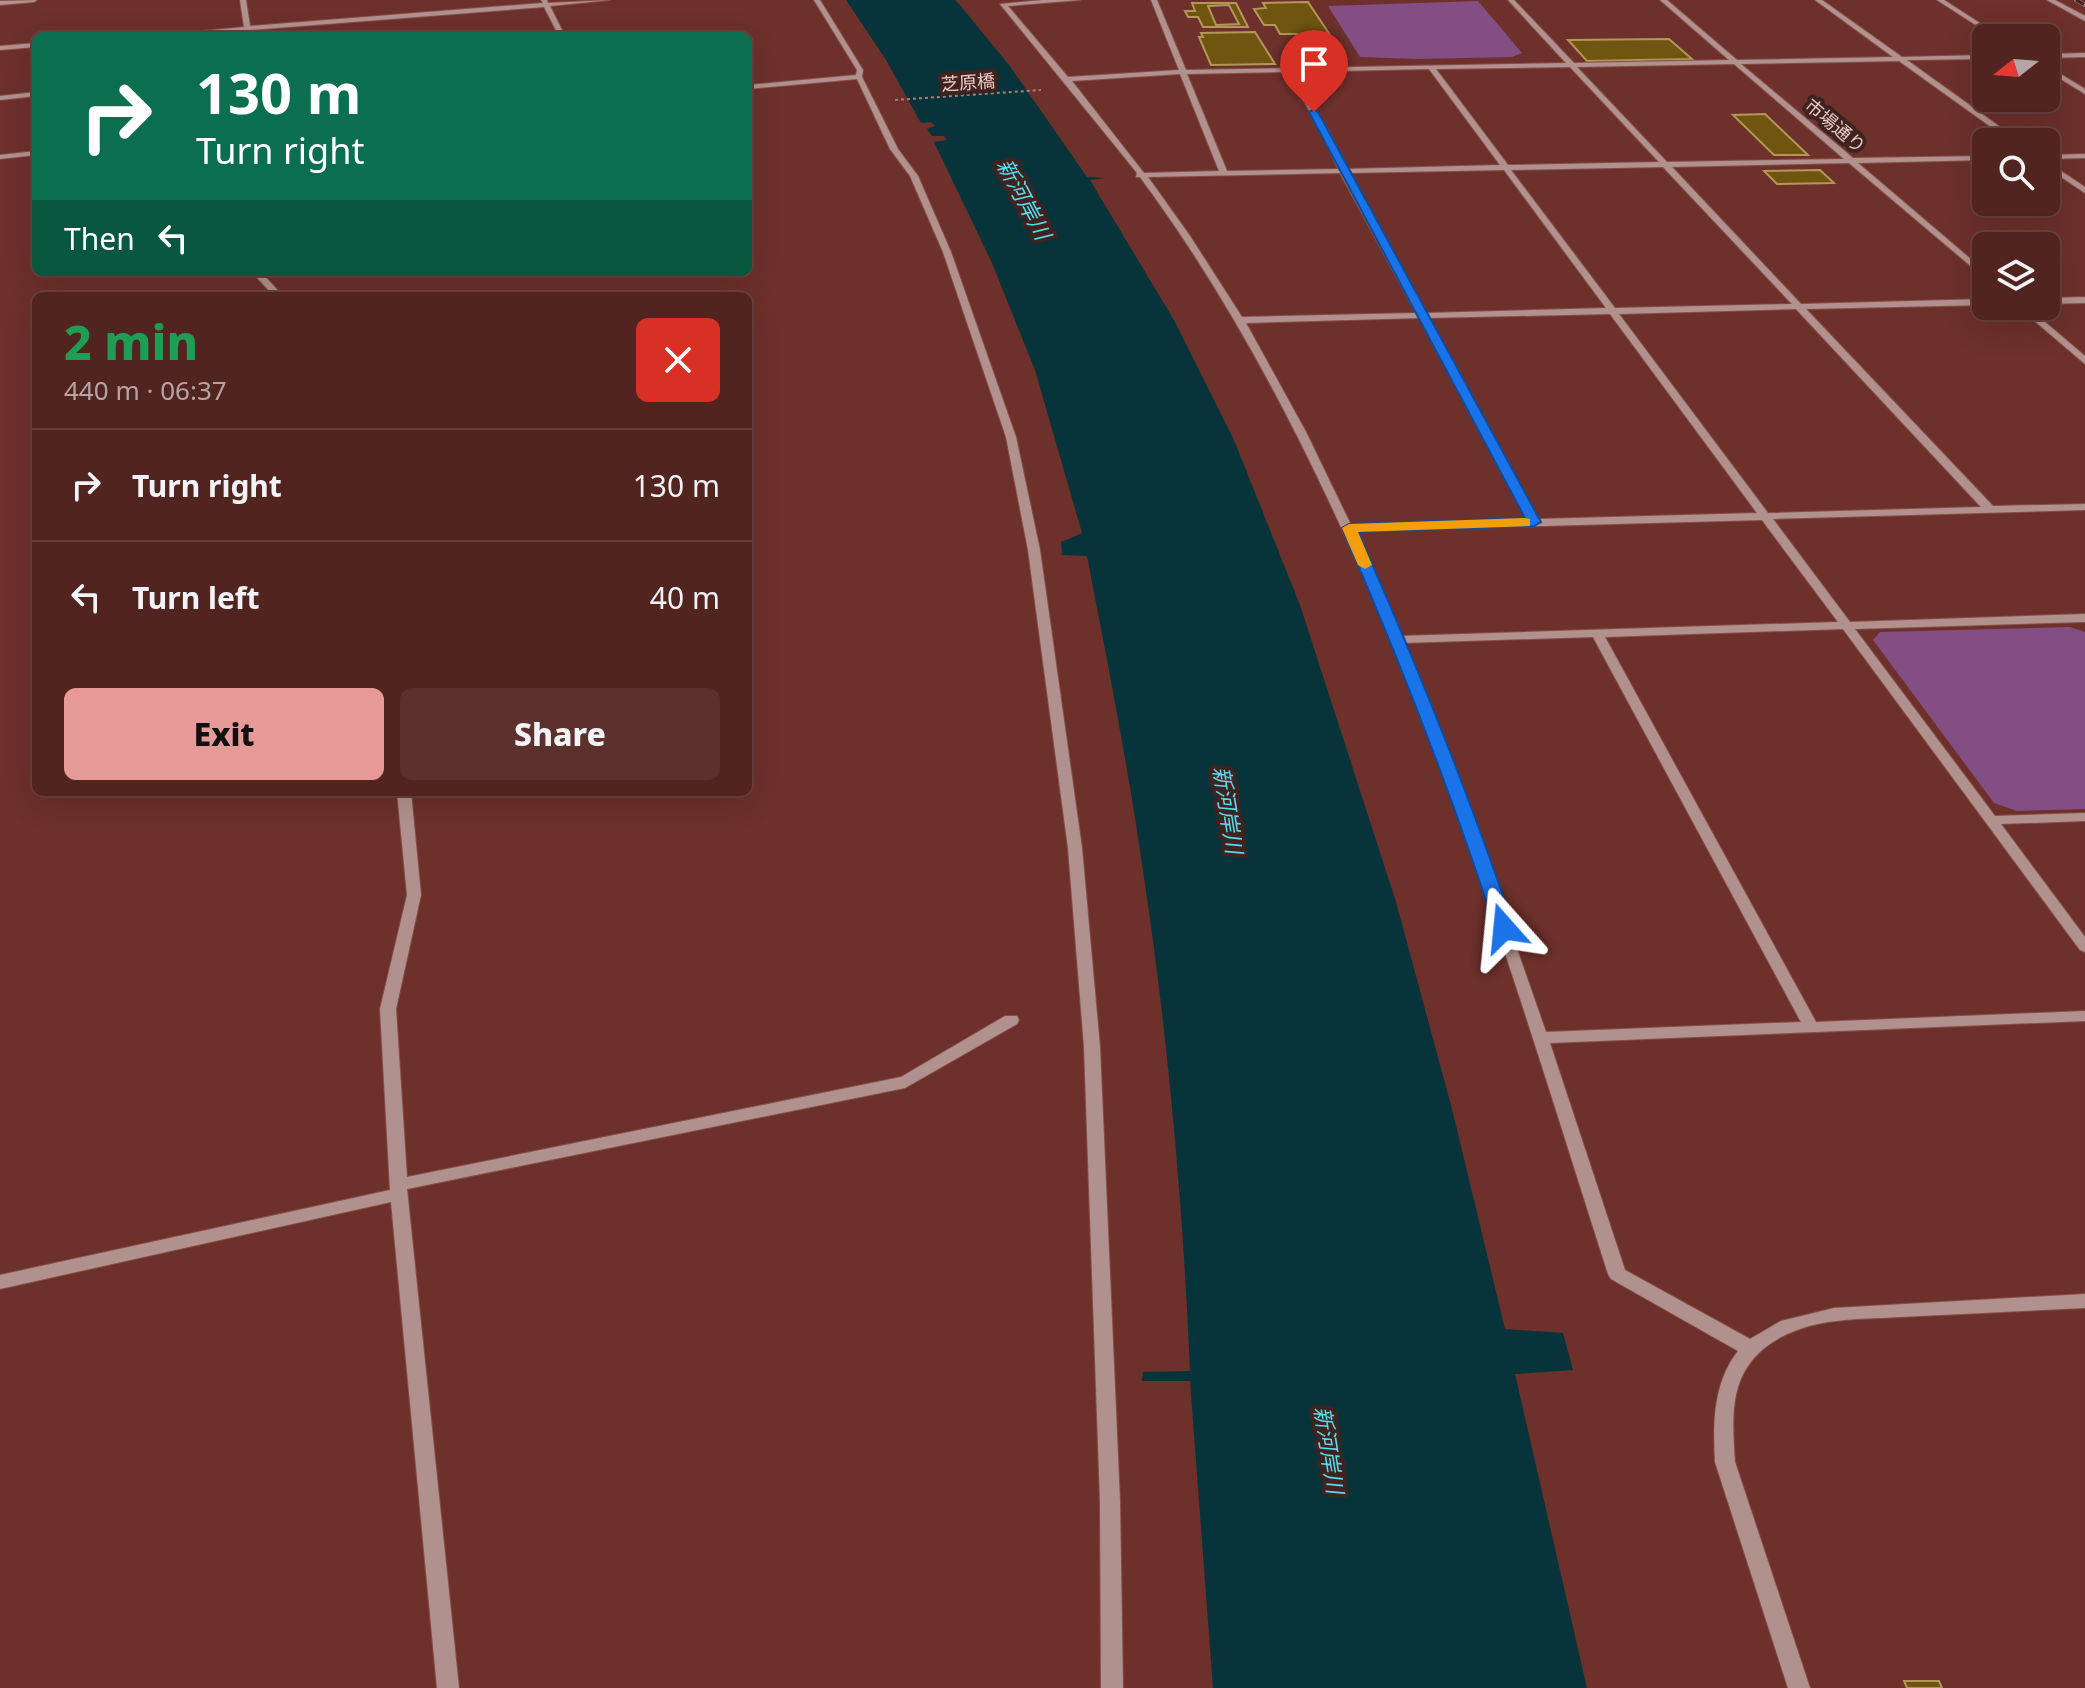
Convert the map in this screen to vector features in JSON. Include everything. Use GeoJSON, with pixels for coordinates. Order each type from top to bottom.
{"type":"FeatureCollection","features":[{"type":"Feature","properties":{"kind":"street"},"geometry":{"type":"LineString","coordinates":[[0,3],[34,0]]}},
{"type":"Feature","properties":{"kind":"street"},"geometry":{"type":"LineString","coordinates":[[243,0],[248,32],[545,2],[607,0]]}},
{"type":"Feature","properties":{"kind":"street"},"geometry":{"type":"LineString","coordinates":[[817,0],[860,70],[859,77],[894,149],[914,176],[947,252],[1011,437],[1034,550],[1075,848],[1092,1047],[1110,1501],[1112,1688]]}},
{"type":"Feature","properties":{"kind":"street"},"geometry":{"type":"LineString","coordinates":[[1075,0],[1003,4],[1068,79],[1202,261],[1239,320],[1349,528],[1399,640],[1477,846],[1617,1274],[1751,1349]]}},
{"type":"Feature","properties":{"kind":"street"},"geometry":{"type":"LineString","coordinates":[[1154,0],[1224,174]]}},
{"type":"Feature","properties":{"kind":"street"},"geometry":{"type":"LineString","coordinates":[[1511,0],[1990,510]]}},
{"type":"Feature","properties":{"kind":"street","name":"市場通り"},"geometry":{"type":"LineString","coordinates":[[1663,0],[1972,264]]}},
{"type":"Feature","properties":{"kind":"street"},"geometry":{"type":"LineString","coordinates":[[1818,0],[1997,128]]}},
{"type":"Feature","properties":{"kind":"street"},"geometry":{"type":"LineString","coordinates":[[1940,0],[1978,24]]}},
{"type":"Feature","properties":{"kind":"street"},"geometry":{"type":"LineString","coordinates":[[2050,0],[2085,19]]}},
{"type":"Feature","properties":{"kind":"street"},"geometry":{"type":"LineString","coordinates":[[545,2],[560,32]]}},
{"type":"Feature","properties":{"kind":"street"},"geometry":{"type":"LineString","coordinates":[[0,48],[32,45]]}},
{"type":"Feature","properties":{"kind":"street"},"geometry":{"type":"LineString","coordinates":[[2060,56],[2085,55]]}},
{"type":"Feature","properties":{"kind":"street"},"geometry":{"type":"LineString","coordinates":[[1068,79],[1289,69],[1972,57]]}},
{"type":"Feature","properties":{"kind":"street"},"geometry":{"type":"LineString","coordinates":[[1431,67],[2085,947]]}},
{"type":"Feature","properties":{"kind":"street"},"geometry":{"type":"LineString","coordinates":[[1289,69],[1534,522]]}},
{"type":"Feature","properties":{"kind":"street"},"geometry":{"type":"LineString","coordinates":[[2060,76],[2085,92]]}},
{"type":"Feature","properties":{"kind":"street"},"geometry":{"type":"LineString","coordinates":[[752,87],[859,77]]}},
{"type":"Feature","properties":{"kind":"street"},"geometry":{"type":"LineString","coordinates":[[0,98],[32,94]]}},
{"type":"Feature","properties":{"kind":"street"},"geometry":{"type":"LineString","coordinates":[[0,157],[32,153]]}},
{"type":"Feature","properties":{"kind":"street"},"geometry":{"type":"LineString","coordinates":[[2060,157],[2085,156]]}},
{"type":"Feature","properties":{"kind":"street"},"geometry":{"type":"LineString","coordinates":[[1139,175],[1972,158]]}},
{"type":"Feature","properties":{"kind":"street"},"geometry":{"type":"LineString","coordinates":[[2060,173],[2085,191]]}},
{"type":"Feature","properties":{"kind":"street"},"geometry":{"type":"LineString","coordinates":[[260,276],[275,292]]}},
{"type":"Feature","properties":{"kind":"street"},"geometry":{"type":"LineString","coordinates":[[2060,301],[2085,300]]}},
{"type":"Feature","properties":{"kind":"street"},"geometry":{"type":"LineString","coordinates":[[1239,320],[1972,302]]}},
{"type":"Feature","properties":{"kind":"street"},"geometry":{"type":"LineString","coordinates":[[2037,320],[2085,361]]}},
{"type":"Feature","properties":{"kind":"street"},"geometry":{"type":"LineString","coordinates":[[1349,528],[2085,507]]}},
{"type":"Feature","properties":{"kind":"street"},"geometry":{"type":"LineString","coordinates":[[1399,640],[2085,618]]}},
{"type":"Feature","properties":{"kind":"street"},"geometry":{"type":"LineString","coordinates":[[1597,634],[1812,1028]]}},
{"type":"Feature","properties":{"kind":"street"},"geometry":{"type":"LineString","coordinates":[[404,796],[414,895],[388,1009],[398,1190],[448,1688]]}},
{"type":"Feature","properties":{"kind":"street"},"geometry":{"type":"LineString","coordinates":[[1991,820],[2085,817]]}},
{"type":"Feature","properties":{"kind":"street"},"geometry":{"type":"LineString","coordinates":[[1540,1038],[2085,1016]]}},
{"type":"Feature","properties":{"kind":"street"},"geometry":{"type":"LineString","coordinates":[[0,1282],[398,1190],[905,1082],[1011,1020]]}},
{"type":"Feature","properties":{"kind":"street"},"geometry":{"type":"LineString","coordinates":[[1799,1688],[1725,1462],[1723,1428],[1726,1400],[1734,1373],[1751,1349],[1780,1329],[1810,1319],[1916,1309],[2085,1301]]}},
{"type":"Feature","properties":{"kind":"path","name":"芝原橋"},"geometry":{"type":"LineString","coordinates":[[882,100],[1040,90]]}},
{"type":"Feature","properties":{"kind":"shaded area"},"geometry":{"type":"Polygon","coordinates":[[[1478,1],[1522,53],[1512,57],[1360,57],[1328,6],[1478,1]]]}},
{"type":"Feature","properties":{"kind":"shaded area"},"geometry":{"type":"Polygon","coordinates":[[[2070,627],[2085,632],[2085,809],[2017,811],[1994,803],[1873,640],[1880,632],[2070,627]]]}},
{"type":"Feature","properties":{"kind":"water","name":"新河岸川"},"geometry":{"type":"Polygon","coordinates":[[[846,0],[955,0],[959,4],[1009,65],[1087,177],[1105,178],[1090,180],[1174,320],[1234,440],[1300,605],[1396,902],[1452,1109],[1505,1329],[1563,1333],[1573,1370],[1515,1374],[1587,1688],[1213,1688],[1190,1381],[1142,1381],[1143,1372],[1190,1371],[1183,1246],[1160,995],[1124,752],[1087,556],[1062,555],[1061,542],[1082,533],[1035,370],[992,263],[934,142],[947,140],[944,136],[932,136],[927,129],[935,126],[931,122],[921,123],[886,60],[846,0]]]}},
{"type":"Feature","properties":{"kind":"building"},"geometry":{"type":"Polygon","coordinates":[[[1308,2],[1346,59],[1293,60],[1288,52],[1310,51],[1303,39],[1297,34],[1280,34],[1275,25],[1264,25],[1254,9],[1266,8],[1263,3],[1308,2]]]}},
{"type":"Feature","properties":{"kind":"building"},"geometry":{"type":"Polygon","coordinates":[[[1192,3],[1236,3],[1248,27],[1203,27],[1198,17],[1188,17],[1185,11],[1195,11],[1192,3]],[[1229,5],[1208,6],[1216,25],[1239,24],[1229,5]]]}},
{"type":"Feature","properties":{"kind":"building"},"geometry":{"type":"Polygon","coordinates":[[[1255,32],[1275,64],[1211,65],[1199,37],[1203,37],[1201,33],[1255,32]]]}},
{"type":"Feature","properties":{"kind":"building"},"geometry":{"type":"Polygon","coordinates":[[[1669,39],[1692,59],[1587,61],[1568,40],[1669,39]]]}},
{"type":"Feature","properties":{"kind":"building"},"geometry":{"type":"Polygon","coordinates":[[[1765,114],[1808,155],[1774,155],[1733,115],[1765,114]]]}},
{"type":"Feature","properties":{"kind":"building"},"geometry":{"type":"Polygon","coordinates":[[[1820,170],[1834,183],[1777,184],[1764,171],[1820,170]]]}},
{"type":"Feature","properties":{"kind":"building"},"geometry":{"type":"Polygon","coordinates":[[[1904,1681],[1939,1681],[1942,1688],[1907,1688],[1904,1681]]]}},
{"type":"Feature","properties":{"kind":"railway"},"geometry":{"type":"LineString","coordinates":[[2076,0],[2085,5]]}},
{"type":"Feature","properties":{"kind":"slow traffic"},"geometry":{"type":"LineString","coordinates":[[1365,565],[1349,528],[1525,522]]}},
{"type":"Feature","properties":{"kind":"route"},"geometry":{"type":"LineString","coordinates":[[1314,112],[1534,522],[1349,528],[1399,640],[1477,846],[1504,928]]}}]}
